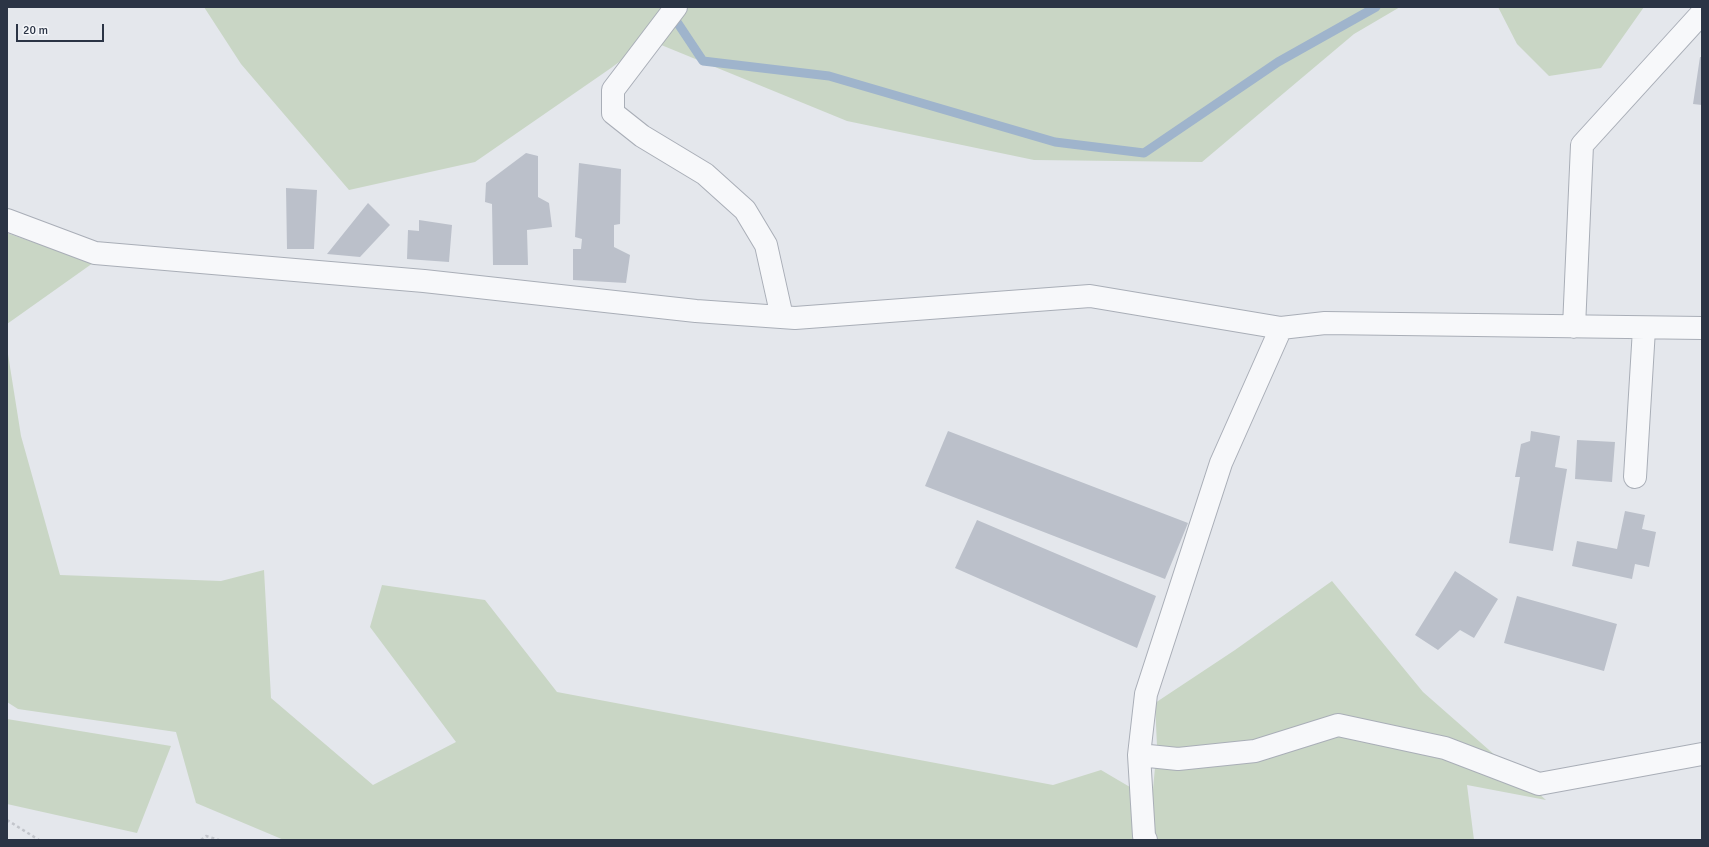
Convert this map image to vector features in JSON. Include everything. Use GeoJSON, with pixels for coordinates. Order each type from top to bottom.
{"type":"FeatureCollection","features":[{"type":"Feature","properties":{"kind":"street"},"geometry":{"type":"LineString","coordinates":[[676,7],[613,90],[613,113],[642,136],[705,174],[745,210],[766,245],[782,317]]}},
{"type":"Feature","properties":{"kind":"street"},"geometry":{"type":"LineString","coordinates":[[1574,327],[1582,146],[1702,13]]}},
{"type":"Feature","properties":{"kind":"street"},"geometry":{"type":"LineString","coordinates":[[7,220],[95,253],[424,281],[696,311],[796,318],[1090,296],[1281,328],[1325,323],[1644,329],[1702,328]]}},
{"type":"Feature","properties":{"kind":"street"},"geometry":{"type":"LineString","coordinates":[[1146,840],[1144,836],[1139,755],[1146,694],[1219,470],[1281,328]]}},
{"type":"Feature","properties":{"kind":"street"},"geometry":{"type":"LineString","coordinates":[[1635,477],[1644,329]]}},
{"type":"Feature","properties":{"kind":"street"},"geometry":{"type":"LineString","coordinates":[[1139,755],[1178,759],[1255,751],[1338,725],[1445,748],[1539,784],[1702,754]]}},
{"type":"Feature","properties":{"kind":"path"},"geometry":{"type":"LineString","coordinates":[[7,820],[39,840]]}},
{"type":"Feature","properties":{"kind":"path"},"geometry":{"type":"LineString","coordinates":[[200,840],[206,836],[220,840]]}},
{"type":"Feature","properties":{"kind":"green space"},"geometry":{"type":"Polygon","coordinates":[[[204,7],[1400,7],[1354,34],[1202,162],[1034,160],[847,121],[649,40],[475,162],[349,190],[241,64],[204,7]]]}},
{"type":"Feature","properties":{"kind":"green space"},"geometry":{"type":"Polygon","coordinates":[[[1498,7],[1644,7],[1601,68],[1549,76],[1517,44],[1498,7]]]}},
{"type":"Feature","properties":{"kind":"green space"},"geometry":{"type":"Polygon","coordinates":[[[7,233],[93,263],[7,324],[7,233]]]}},
{"type":"Feature","properties":{"kind":"green space"},"geometry":{"type":"Polygon","coordinates":[[[7,348],[21,436],[60,575],[221,581],[264,570],[271,698],[373,785],[456,742],[370,627],[382,585],[485,600],[557,692],[1053,785],[1101,770],[1152,800],[1157,746],[1155,703],[1235,650],[1332,581],[1423,692],[1546,800],[1467,785],[1474,840],[284,840],[196,803],[176,732],[18,709],[7,702],[7,348]]]}},
{"type":"Feature","properties":{"kind":"green space"},"geometry":{"type":"Polygon","coordinates":[[[7,719],[171,746],[137,833],[7,804],[7,719]]]}},
{"type":"Feature","properties":{"kind":"building"},"geometry":{"type":"Polygon","coordinates":[[[1700,57],[1702,57],[1702,105],[1693,104],[1700,57]]]}},
{"type":"Feature","properties":{"kind":"building"},"geometry":{"type":"Polygon","coordinates":[[[526,153],[538,156],[538,197],[549,203],[552,227],[527,230],[528,265],[493,265],[492,204],[485,202],[486,183],[526,153]]]}},
{"type":"Feature","properties":{"kind":"building"},"geometry":{"type":"Polygon","coordinates":[[[579,163],[621,169],[620,224],[614,225],[614,247],[630,255],[626,283],[573,280],[573,249],[581,249],[582,239],[575,237],[579,163]]]}},
{"type":"Feature","properties":{"kind":"building"},"geometry":{"type":"Polygon","coordinates":[[[286,188],[317,190],[314,249],[287,249],[286,188]]]}},
{"type":"Feature","properties":{"kind":"building"},"geometry":{"type":"Polygon","coordinates":[[[368,203],[390,225],[360,257],[327,254],[368,203]]]}},
{"type":"Feature","properties":{"kind":"building"},"geometry":{"type":"Polygon","coordinates":[[[419,220],[452,225],[449,262],[407,259],[408,230],[419,231],[419,220]]]}},
{"type":"Feature","properties":{"kind":"building"},"geometry":{"type":"Polygon","coordinates":[[[948,431],[1188,523],[1165,579],[925,486],[948,431]]]}},
{"type":"Feature","properties":{"kind":"building"},"geometry":{"type":"Polygon","coordinates":[[[1531,431],[1560,436],[1555,467],[1567,469],[1553,551],[1509,543],[1520,477],[1515,477],[1521,444],[1530,441],[1531,431]]]}},
{"type":"Feature","properties":{"kind":"building"},"geometry":{"type":"Polygon","coordinates":[[[1577,440],[1615,442],[1612,482],[1575,479],[1577,440]]]}},
{"type":"Feature","properties":{"kind":"building"},"geometry":{"type":"Polygon","coordinates":[[[1625,511],[1645,515],[1642,529],[1656,532],[1649,567],[1635,564],[1632,579],[1572,566],[1577,541],[1617,549],[1625,511]]]}},
{"type":"Feature","properties":{"kind":"building"},"geometry":{"type":"Polygon","coordinates":[[[977,520],[1156,596],[1137,648],[955,568],[977,520]]]}},
{"type":"Feature","properties":{"kind":"building"},"geometry":{"type":"Polygon","coordinates":[[[1455,571],[1498,599],[1474,638],[1460,630],[1438,650],[1415,635],[1455,571]]]}},
{"type":"Feature","properties":{"kind":"building"},"geometry":{"type":"Polygon","coordinates":[[[1517,596],[1617,624],[1604,671],[1504,643],[1517,596]]]}},
{"type":"Feature","properties":{"kind":"waterway"},"geometry":{"type":"LineString","coordinates":[[671,13],[703,61],[829,76],[1055,142],[1144,153],[1278,62],[1376,7]]}}]}
